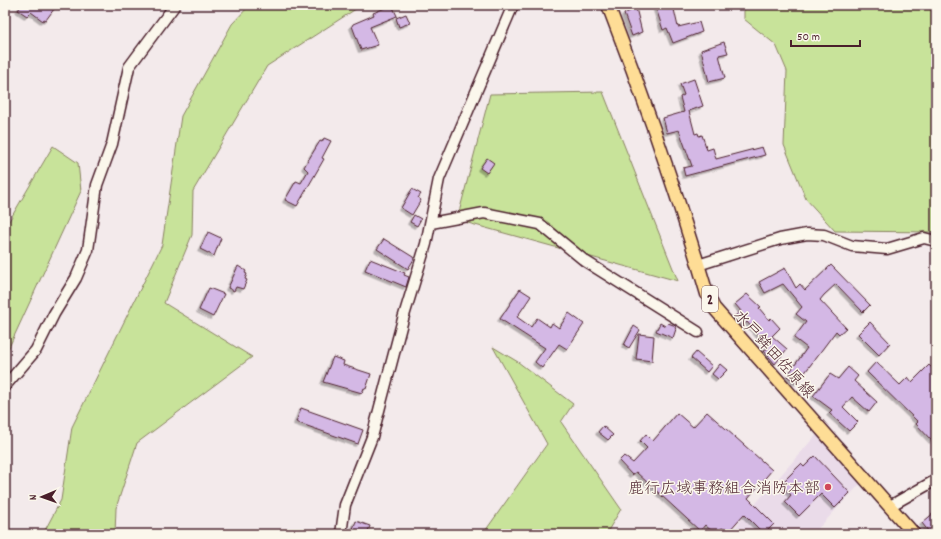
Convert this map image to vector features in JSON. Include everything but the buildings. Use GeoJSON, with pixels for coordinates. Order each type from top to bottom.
{"type":"FeatureCollection","features":[{"type":"Feature","properties":{"kind":"main road","name":"水戸鉾田佐原線"},"geometry":{"type":"LineString","coordinates":[[608,5],[649,117],[707,294],[718,313],[914,534]]}},
{"type":"Feature","properties":{"kind":"street"},"geometry":{"type":"LineString","coordinates":[[5,386],[36,350],[54,314],[79,271],[88,250],[97,185],[112,144],[129,67],[175,5]]}},
{"type":"Feature","properties":{"kind":"street"},"geometry":{"type":"LineString","coordinates":[[341,534],[345,505],[372,437],[431,223],[439,179],[513,5]]}},
{"type":"Feature","properties":{"kind":"street"},"geometry":{"type":"LineString","coordinates":[[431,223],[484,213],[540,224],[585,262],[698,332]]}},
{"type":"Feature","properties":{"kind":"street"},"geometry":{"type":"LineString","coordinates":[[698,265],[780,239],[807,234],[824,234],[852,246],[887,249],[924,238],[936,241]]}},
{"type":"Feature","properties":{"kind":"street"},"geometry":{"type":"LineString","coordinates":[[890,506],[936,480]]}},
{"type":"Feature","properties":{"kind":"shaded area"},"geometry":{"type":"Polygon","coordinates":[[[817,434],[861,483],[813,534],[729,534],[817,434]]]}},
{"type":"Feature","properties":{"kind":"green space"},"geometry":{"type":"Polygon","coordinates":[[[250,5],[362,5],[267,66],[193,191],[192,235],[164,303],[252,357],[137,443],[116,508],[115,534],[43,534],[61,500],[72,427],[162,245],[181,116],[232,24],[250,5]]]}},
{"type":"Feature","properties":{"kind":"green space"},"geometry":{"type":"Polygon","coordinates":[[[744,5],[936,5],[936,232],[835,231],[806,199],[784,145],[787,71],[776,45],[744,19],[744,5]]]}},
{"type":"Feature","properties":{"kind":"green space"},"geometry":{"type":"Polygon","coordinates":[[[603,92],[678,281],[457,220],[490,94],[603,92]]]}},
{"type":"Feature","properties":{"kind":"green space"},"geometry":{"type":"Polygon","coordinates":[[[53,146],[78,163],[81,191],[5,356],[5,228],[53,146]]]}},
{"type":"Feature","properties":{"kind":"green space"},"geometry":{"type":"Polygon","coordinates":[[[493,347],[518,362],[573,404],[561,422],[621,509],[606,534],[483,534],[547,444],[493,347]]]}},
{"type":"Feature","properties":{"kind":"place","name":"鹿行広域事務組合消防本部"},"geometry":{"type":"Point","coordinates":[828,487]}}]}
